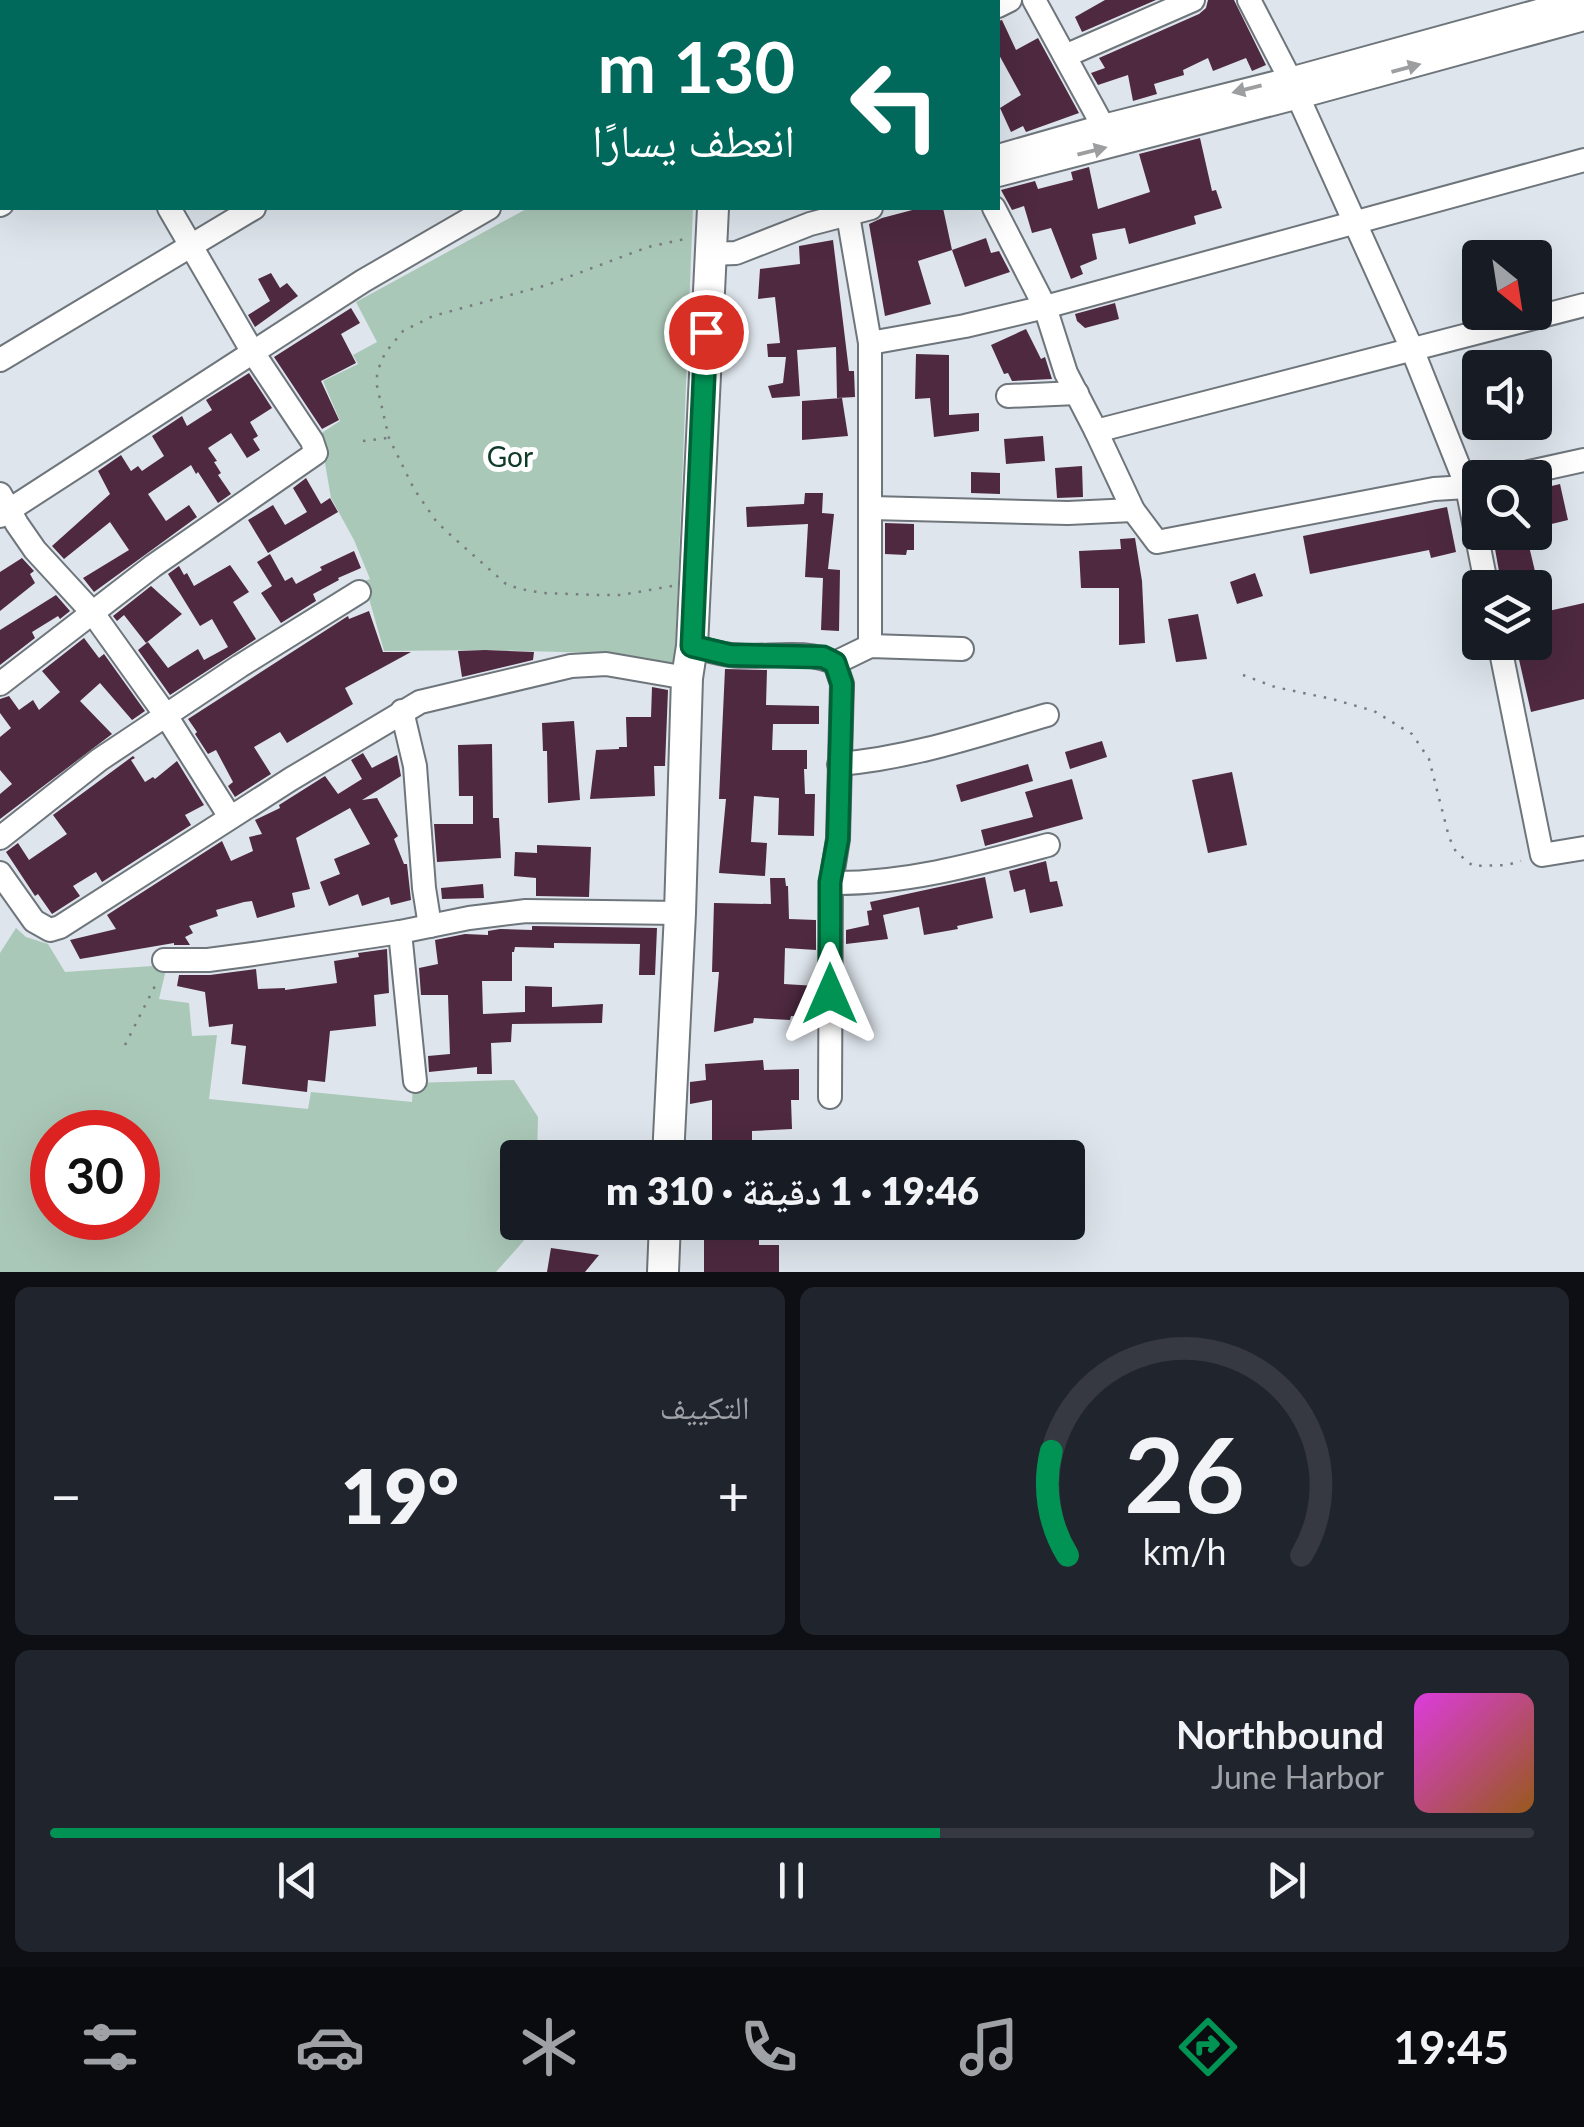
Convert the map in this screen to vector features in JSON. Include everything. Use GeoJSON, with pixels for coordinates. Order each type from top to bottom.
{"type":"FeatureCollection","features":[{"type":"Feature","properties":{"kind":"main road"},"geometry":{"type":"LineString","coordinates":[[669,1140],[687,678],[692,646],[701,246],[711,210]]}},
{"type":"Feature","properties":{"kind":"main road"},"geometry":{"type":"LineString","coordinates":[[663,1272],[664,1240]]}},
{"type":"Feature","properties":{"kind":"street"},"geometry":{"type":"LineString","coordinates":[[1034,0],[1103,126]]}},
{"type":"Feature","properties":{"kind":"street"},"geometry":{"type":"LineString","coordinates":[[1065,56],[1193,0]]}},
{"type":"Feature","properties":{"kind":"street"},"geometry":{"type":"LineString","coordinates":[[1248,0],[1294,88],[1463,460]]}},
{"type":"Feature","properties":{"kind":"street"},"geometry":{"type":"LineString","coordinates":[[1000,174],[1578,0]]}},
{"type":"Feature","properties":{"kind":"street"},"geometry":{"type":"LineString","coordinates":[[1000,155],[1103,126],[1294,88],[1584,19]]}},
{"type":"Feature","properties":{"kind":"street"},"geometry":{"type":"LineString","coordinates":[[870,343],[1045,307],[1584,160]]}},
{"type":"Feature","properties":{"kind":"street"},"geometry":{"type":"LineString","coordinates":[[0,684],[154,566],[314,456],[315,446],[252,352],[170,210]]}},
{"type":"Feature","properties":{"kind":"street"},"geometry":{"type":"LineString","coordinates":[[0,360],[250,210]]}},
{"type":"Feature","properties":{"kind":"street"},"geometry":{"type":"LineString","coordinates":[[230,817],[166,714],[92,612],[35,550],[4,507],[476,210]]}},
{"type":"Feature","properties":{"kind":"street"},"geometry":{"type":"LineString","coordinates":[[995,210],[1045,307],[1076,394],[1133,510],[1157,542],[1462,486]]}},
{"type":"Feature","properties":{"kind":"street"},"geometry":{"type":"LineString","coordinates":[[701,246],[736,253],[810,224],[859,211],[870,343],[870,646]]}},
{"type":"Feature","properties":{"kind":"street"},"geometry":{"type":"LineString","coordinates":[[1096,431],[1584,306]]}},
{"type":"Feature","properties":{"kind":"street"},"geometry":{"type":"LineString","coordinates":[[1008,396],[1076,394]]}},
{"type":"Feature","properties":{"kind":"street"},"geometry":{"type":"LineString","coordinates":[[1552,467],[1584,460]]}},
{"type":"Feature","properties":{"kind":"street"},"geometry":{"type":"LineString","coordinates":[[871,508],[1068,513],[1133,510]]}},
{"type":"Feature","properties":{"kind":"street"},"geometry":{"type":"LineString","coordinates":[[0,838],[99,760],[166,714],[360,592]]}},
{"type":"Feature","properties":{"kind":"street"},"geometry":{"type":"LineString","coordinates":[[692,646],[730,655],[823,657],[835,663],[842,684],[838,839],[830,882],[830,1097]]}},
{"type":"Feature","properties":{"kind":"street"},"geometry":{"type":"LineString","coordinates":[[835,663],[870,646],[962,649]]}},
{"type":"Feature","properties":{"kind":"street"},"geometry":{"type":"LineString","coordinates":[[1502,660],[1542,856],[1584,848]]}},
{"type":"Feature","properties":{"kind":"street"},"geometry":{"type":"LineString","coordinates":[[0,873],[34,921],[50,930],[69,922],[230,817],[420,702],[571,666],[606,664],[687,678]]}},
{"type":"Feature","properties":{"kind":"street"},"geometry":{"type":"LineString","coordinates":[[402,711],[415,766],[430,926]]}},
{"type":"Feature","properties":{"kind":"street"},"geometry":{"type":"LineString","coordinates":[[839,764],[876,761],[934,748],[1047,715]]}},
{"type":"Feature","properties":{"kind":"street"},"geometry":{"type":"LineString","coordinates":[[830,882],[900,878],[1048,845]]}},
{"type":"Feature","properties":{"kind":"street"},"geometry":{"type":"LineString","coordinates":[[164,960],[246,956],[526,911],[680,914]]}},
{"type":"Feature","properties":{"kind":"street"},"geometry":{"type":"LineString","coordinates":[[400,932],[415,1081]]}},
{"type":"Feature","properties":{"kind":"path"},"geometry":{"type":"LineString","coordinates":[[678,585],[597,595],[544,592],[506,584],[436,521],[414,489],[389,438],[377,372],[385,353],[403,331],[433,316],[546,285],[648,247],[678,240],[701,246]]}},
{"type":"Feature","properties":{"kind":"path"},"geometry":{"type":"LineString","coordinates":[[363,441],[389,438]]}},
{"type":"Feature","properties":{"kind":"path"},"geometry":{"type":"LineString","coordinates":[[1243,675],[1374,712],[1412,734],[1429,758],[1456,852],[1474,866],[1507,865],[1542,856]]}},
{"type":"Feature","properties":{"kind":"path"},"geometry":{"type":"LineString","coordinates":[[125,1045],[164,960]]}},
{"type":"Feature","properties":{"kind":"green space","name":"Gor"},"geometry":{"type":"Polygon","coordinates":[[[524,210],[693,210],[675,659],[670,670],[597,653],[384,651],[364,581],[370,579],[331,498],[320,434],[340,421],[323,381],[358,364],[353,355],[377,342],[356,302],[524,210]]]}},
{"type":"Feature","properties":{"kind":"green space"},"geometry":{"type":"Polygon","coordinates":[[[16,928],[26,937],[48,944],[65,972],[167,965],[159,999],[189,1003],[192,1036],[217,1035],[209,1099],[308,1109],[311,1092],[412,1102],[413,1083],[514,1080],[538,1117],[537,1140],[500,1140],[500,1240],[524,1240],[496,1272],[0,1272],[0,953],[16,928]]]}},
{"type":"Feature","properties":{"kind":"building"},"geometry":{"type":"Polygon","coordinates":[[[1105,0],[1156,0],[1082,32],[1075,17],[1105,0]]]}},
{"type":"Feature","properties":{"kind":"building"},"geometry":{"type":"Polygon","coordinates":[[[1208,0],[1234,0],[1266,65],[1252,71],[1246,58],[1213,71],[1208,58],[1183,70],[1184,75],[1154,84],[1157,94],[1133,101],[1128,75],[1098,85],[1091,73],[1105,68],[1099,58],[1199,14],[1208,0]]]}},
{"type":"Feature","properties":{"kind":"building"},"geometry":{"type":"Polygon","coordinates":[[[1000,20],[1016,50],[1038,38],[1079,113],[1026,132],[1023,126],[1011,132],[1000,108],[1021,95],[1000,57],[1000,20]]]}},
{"type":"Feature","properties":{"kind":"building"},"geometry":{"type":"Polygon","coordinates":[[[1200,138],[1212,191],[1216,190],[1222,208],[1194,216],[1196,224],[1129,244],[1125,228],[1092,234],[1097,259],[1080,266],[1083,274],[1071,279],[1051,228],[1032,233],[1024,206],[1012,210],[1001,190],[1035,181],[1038,189],[1073,180],[1071,172],[1089,167],[1098,209],[1150,192],[1139,154],[1200,138]]]}},
{"type":"Feature","properties":{"kind":"building"},"geometry":{"type":"Polygon","coordinates":[[[912,210],[943,210],[952,250],[918,261],[931,304],[885,316],[869,224],[912,210]]]}},
{"type":"Feature","properties":{"kind":"building"},"geometry":{"type":"Polygon","coordinates":[[[986,238],[991,253],[999,251],[1010,272],[965,287],[952,250],[986,238]]]}},
{"type":"Feature","properties":{"kind":"building"},"geometry":{"type":"Polygon","coordinates":[[[833,240],[855,397],[837,398],[836,347],[797,350],[800,396],[772,398],[768,386],[783,383],[786,357],[768,357],[767,344],[780,343],[775,297],[758,299],[760,269],[800,264],[799,246],[833,240]]]}},
{"type":"Feature","properties":{"kind":"building"},"geometry":{"type":"Polygon","coordinates":[[[271,273],[280,288],[287,283],[298,296],[255,327],[248,315],[270,301],[258,279],[271,273]]]}},
{"type":"Feature","properties":{"kind":"building"},"geometry":{"type":"Polygon","coordinates":[[[1115,303],[1119,319],[1085,328],[1077,321],[1075,314],[1115,303]]]}},
{"type":"Feature","properties":{"kind":"building"},"geometry":{"type":"Polygon","coordinates":[[[351,308],[360,323],[341,334],[356,363],[321,381],[339,420],[322,429],[274,357],[351,308]]]}},
{"type":"Feature","properties":{"kind":"building"},"geometry":{"type":"Polygon","coordinates":[[[1026,329],[1041,359],[1045,357],[1052,379],[1012,381],[1008,373],[1004,374],[991,345],[1026,329]]]}},
{"type":"Feature","properties":{"kind":"building"},"geometry":{"type":"Polygon","coordinates":[[[916,354],[949,355],[949,415],[979,413],[979,431],[934,437],[930,398],[915,399],[916,354]]]}},
{"type":"Feature","properties":{"kind":"building"},"geometry":{"type":"Polygon","coordinates":[[[249,373],[272,408],[250,422],[260,450],[247,458],[231,433],[208,448],[217,461],[214,462],[221,473],[218,475],[231,494],[218,503],[191,465],[148,494],[166,521],[189,505],[197,517],[94,592],[83,578],[129,550],[110,522],[64,559],[52,546],[110,494],[98,471],[121,455],[131,471],[138,466],[142,471],[164,456],[152,436],[182,416],[187,426],[212,410],[206,400],[249,373]]]}},
{"type":"Feature","properties":{"kind":"building"},"geometry":{"type":"Polygon","coordinates":[[[842,398],[848,436],[802,440],[802,401],[842,398]]]}},
{"type":"Feature","properties":{"kind":"building"},"geometry":{"type":"Polygon","coordinates":[[[1043,436],[1045,461],[1006,464],[1004,439],[1043,436]]]}},
{"type":"Feature","properties":{"kind":"building"},"geometry":{"type":"Polygon","coordinates":[[[1082,466],[1083,497],[1057,498],[1055,468],[1082,466]]]}},
{"type":"Feature","properties":{"kind":"building"},"geometry":{"type":"Polygon","coordinates":[[[971,472],[1000,473],[1000,494],[971,493],[971,472]]]}},
{"type":"Feature","properties":{"kind":"building"},"geometry":{"type":"Polygon","coordinates":[[[306,478],[321,504],[330,498],[338,512],[268,553],[248,520],[273,505],[285,525],[307,512],[293,488],[306,478]]]}},
{"type":"Feature","properties":{"kind":"building"},"geometry":{"type":"Polygon","coordinates":[[[1560,484],[1568,520],[1552,524],[1552,486],[1560,484]]]}},
{"type":"Feature","properties":{"kind":"building"},"geometry":{"type":"Polygon","coordinates":[[[805,493],[823,493],[822,513],[834,514],[828,569],[840,570],[839,631],[821,630],[823,578],[805,577],[808,524],[747,527],[746,507],[804,504],[805,493]]]}},
{"type":"Feature","properties":{"kind":"building"},"geometry":{"type":"Polygon","coordinates":[[[1447,507],[1456,552],[1431,558],[1429,550],[1310,574],[1303,536],[1447,507]]]}},
{"type":"Feature","properties":{"kind":"building"},"geometry":{"type":"Polygon","coordinates":[[[885,523],[914,524],[914,550],[907,550],[906,555],[885,554],[885,523]]]}},
{"type":"Feature","properties":{"kind":"building"},"geometry":{"type":"Polygon","coordinates":[[[1135,538],[1145,643],[1119,645],[1119,588],[1081,588],[1079,551],[1121,549],[1120,539],[1135,538]]]}},
{"type":"Feature","properties":{"kind":"building"},"geometry":{"type":"Polygon","coordinates":[[[1495,550],[1530,550],[1535,570],[1499,570],[1495,550]]]}},
{"type":"Feature","properties":{"kind":"building"},"geometry":{"type":"Polygon","coordinates":[[[354,551],[361,568],[313,594],[316,601],[281,623],[261,593],[272,586],[257,562],[270,554],[285,581],[292,577],[296,584],[354,551]]]}},
{"type":"Feature","properties":{"kind":"building"},"geometry":{"type":"Polygon","coordinates":[[[22,558],[34,571],[30,574],[35,583],[0,611],[0,572],[22,558]]]}},
{"type":"Feature","properties":{"kind":"building"},"geometry":{"type":"Polygon","coordinates":[[[230,565],[249,592],[233,602],[256,639],[170,695],[138,650],[148,642],[168,668],[198,649],[204,660],[228,647],[212,619],[200,626],[168,574],[179,566],[194,586],[230,565]]]}},
{"type":"Feature","properties":{"kind":"building"},"geometry":{"type":"Polygon","coordinates":[[[1255,573],[1263,596],[1237,604],[1230,582],[1255,573]]]}},
{"type":"Feature","properties":{"kind":"building"},"geometry":{"type":"Polygon","coordinates":[[[151,586],[182,614],[146,643],[124,615],[117,621],[113,616],[151,586]]]}},
{"type":"Feature","properties":{"kind":"building"},"geometry":{"type":"Polygon","coordinates":[[[56,595],[70,611],[32,632],[35,638],[0,665],[0,630],[56,595]]]}},
{"type":"Feature","properties":{"kind":"building"},"geometry":{"type":"Polygon","coordinates":[[[1584,603],[1584,699],[1531,712],[1519,660],[1552,660],[1552,610],[1584,603]]]}},
{"type":"Feature","properties":{"kind":"building"},"geometry":{"type":"Polygon","coordinates":[[[369,611],[383,652],[411,652],[345,688],[353,704],[287,743],[280,732],[254,747],[271,774],[235,797],[228,786],[233,782],[216,750],[208,754],[188,719],[348,616],[349,619],[369,611]]]}},
{"type":"Feature","properties":{"kind":"building"},"geometry":{"type":"Polygon","coordinates":[[[1198,614],[1207,659],[1176,662],[1168,619],[1198,614]]]}},
{"type":"Feature","properties":{"kind":"building"},"geometry":{"type":"Polygon","coordinates":[[[84,638],[99,658],[104,654],[145,711],[132,720],[100,683],[80,701],[112,734],[0,819],[0,794],[12,784],[0,770],[0,737],[11,728],[0,713],[0,699],[9,696],[19,710],[33,700],[39,710],[60,692],[42,671],[84,638]]]}},
{"type":"Feature","properties":{"kind":"building"},"geometry":{"type":"Polygon","coordinates":[[[458,651],[534,652],[533,660],[462,677],[458,651]]]}},
{"type":"Feature","properties":{"kind":"building"},"geometry":{"type":"Polygon","coordinates":[[[725,669],[767,670],[766,705],[819,706],[819,724],[773,724],[772,750],[807,750],[805,794],[815,794],[814,836],[778,835],[779,798],[754,796],[751,842],[767,843],[765,876],[719,873],[726,799],[719,799],[725,669]]]}},
{"type":"Feature","properties":{"kind":"building"},"geometry":{"type":"Polygon","coordinates":[[[652,687],[668,690],[665,766],[654,766],[655,796],[590,799],[596,750],[627,747],[626,717],[651,717],[652,687]]]}},
{"type":"Feature","properties":{"kind":"building"},"geometry":{"type":"Polygon","coordinates":[[[574,721],[580,800],[548,803],[542,723],[574,721]]]}},
{"type":"Feature","properties":{"kind":"building"},"geometry":{"type":"Polygon","coordinates":[[[1102,741],[1107,757],[1070,769],[1065,752],[1102,741]]]}},
{"type":"Feature","properties":{"kind":"building"},"geometry":{"type":"Polygon","coordinates":[[[492,744],[493,818],[499,818],[501,858],[437,862],[434,824],[473,824],[473,796],[459,796],[458,745],[492,744]]]}},
{"type":"Feature","properties":{"kind":"building"},"geometry":{"type":"Polygon","coordinates":[[[363,753],[372,768],[397,755],[401,776],[362,800],[377,798],[398,836],[394,839],[407,864],[411,900],[391,905],[389,897],[362,906],[358,894],[329,906],[320,882],[340,874],[334,859],[370,844],[350,808],[296,838],[310,889],[292,893],[295,907],[257,918],[252,901],[244,902],[216,910],[218,916],[189,926],[193,933],[185,937],[190,945],[174,943],[80,959],[70,940],[116,929],[107,915],[222,841],[231,861],[253,851],[249,837],[262,834],[255,820],[280,808],[279,805],[325,776],[338,794],[362,779],[351,760],[363,753]]]}},
{"type":"Feature","properties":{"kind":"building"},"geometry":{"type":"Polygon","coordinates":[[[133,756],[131,760],[145,782],[177,761],[204,805],[185,815],[191,825],[102,882],[96,872],[73,886],[80,896],[52,914],[6,852],[18,843],[29,860],[67,834],[53,815],[133,756]]]}},
{"type":"Feature","properties":{"kind":"building"},"geometry":{"type":"Polygon","coordinates":[[[1028,764],[1033,781],[961,802],[956,785],[1028,764]]]}},
{"type":"Feature","properties":{"kind":"building"},"geometry":{"type":"Polygon","coordinates":[[[1232,772],[1247,845],[1208,853],[1192,780],[1232,772]]]}},
{"type":"Feature","properties":{"kind":"building"},"geometry":{"type":"Polygon","coordinates":[[[1072,779],[1083,819],[985,846],[981,830],[1033,817],[1025,792],[1072,779]]]}},
{"type":"Feature","properties":{"kind":"building"},"geometry":{"type":"Polygon","coordinates":[[[537,845],[591,847],[589,897],[536,896],[536,878],[514,876],[515,852],[537,853],[537,845]]]}},
{"type":"Feature","properties":{"kind":"building"},"geometry":{"type":"Polygon","coordinates":[[[1046,861],[1050,882],[1057,881],[1063,906],[1030,913],[1025,889],[1014,892],[1009,871],[1046,861]]]}},
{"type":"Feature","properties":{"kind":"building"},"geometry":{"type":"Polygon","coordinates":[[[985,877],[993,918],[924,935],[919,907],[883,915],[888,939],[846,944],[846,930],[869,925],[870,902],[985,877]]]}},
{"type":"Feature","properties":{"kind":"building"},"geometry":{"type":"Polygon","coordinates":[[[770,878],[785,878],[789,919],[816,920],[816,950],[785,948],[784,984],[816,986],[815,1017],[754,1018],[753,1023],[714,1032],[719,972],[712,972],[714,903],[771,904],[770,878]]]}},
{"type":"Feature","properties":{"kind":"building"},"geometry":{"type":"Polygon","coordinates":[[[483,884],[484,898],[442,899],[441,888],[483,884]]]}},
{"type":"Feature","properties":{"kind":"building"},"geometry":{"type":"Polygon","coordinates":[[[532,926],[657,928],[655,975],[639,975],[640,944],[554,943],[554,948],[515,947],[512,981],[482,981],[483,1014],[525,1012],[525,986],[552,987],[552,1007],[603,1004],[602,1023],[512,1024],[511,1042],[491,1043],[492,1074],[477,1074],[477,1067],[429,1072],[428,1056],[450,1054],[448,995],[421,995],[419,968],[438,964],[435,940],[465,934],[488,935],[488,931],[500,929],[532,930],[532,926]]]}},
{"type":"Feature","properties":{"kind":"building"},"geometry":{"type":"Polygon","coordinates":[[[387,949],[389,993],[374,995],[376,1026],[330,1031],[325,1082],[308,1080],[307,1092],[242,1084],[246,1046],[231,1044],[233,1024],[209,1027],[205,992],[177,986],[179,975],[256,969],[258,989],[285,990],[337,983],[334,961],[387,949]]]}},
{"type":"Feature","properties":{"kind":"building"},"geometry":{"type":"Polygon","coordinates":[[[763,1060],[764,1070],[799,1069],[799,1100],[791,1100],[792,1129],[752,1131],[752,1140],[712,1140],[712,1100],[690,1104],[690,1082],[706,1080],[705,1064],[763,1060]]]}},
{"type":"Feature","properties":{"kind":"building"},"geometry":{"type":"Polygon","coordinates":[[[704,1240],[759,1240],[759,1245],[779,1245],[779,1272],[704,1272],[704,1240]]]}},
{"type":"Feature","properties":{"kind":"building"},"geometry":{"type":"Polygon","coordinates":[[[551,1248],[599,1255],[585,1272],[547,1272],[551,1248]]]}},
{"type":"Feature","properties":{"kind":"route"},"geometry":{"type":"LineString","coordinates":[[706,332],[692,646],[730,655],[823,657],[835,663],[840,674],[838,839],[830,882],[830,994]]}}]}
